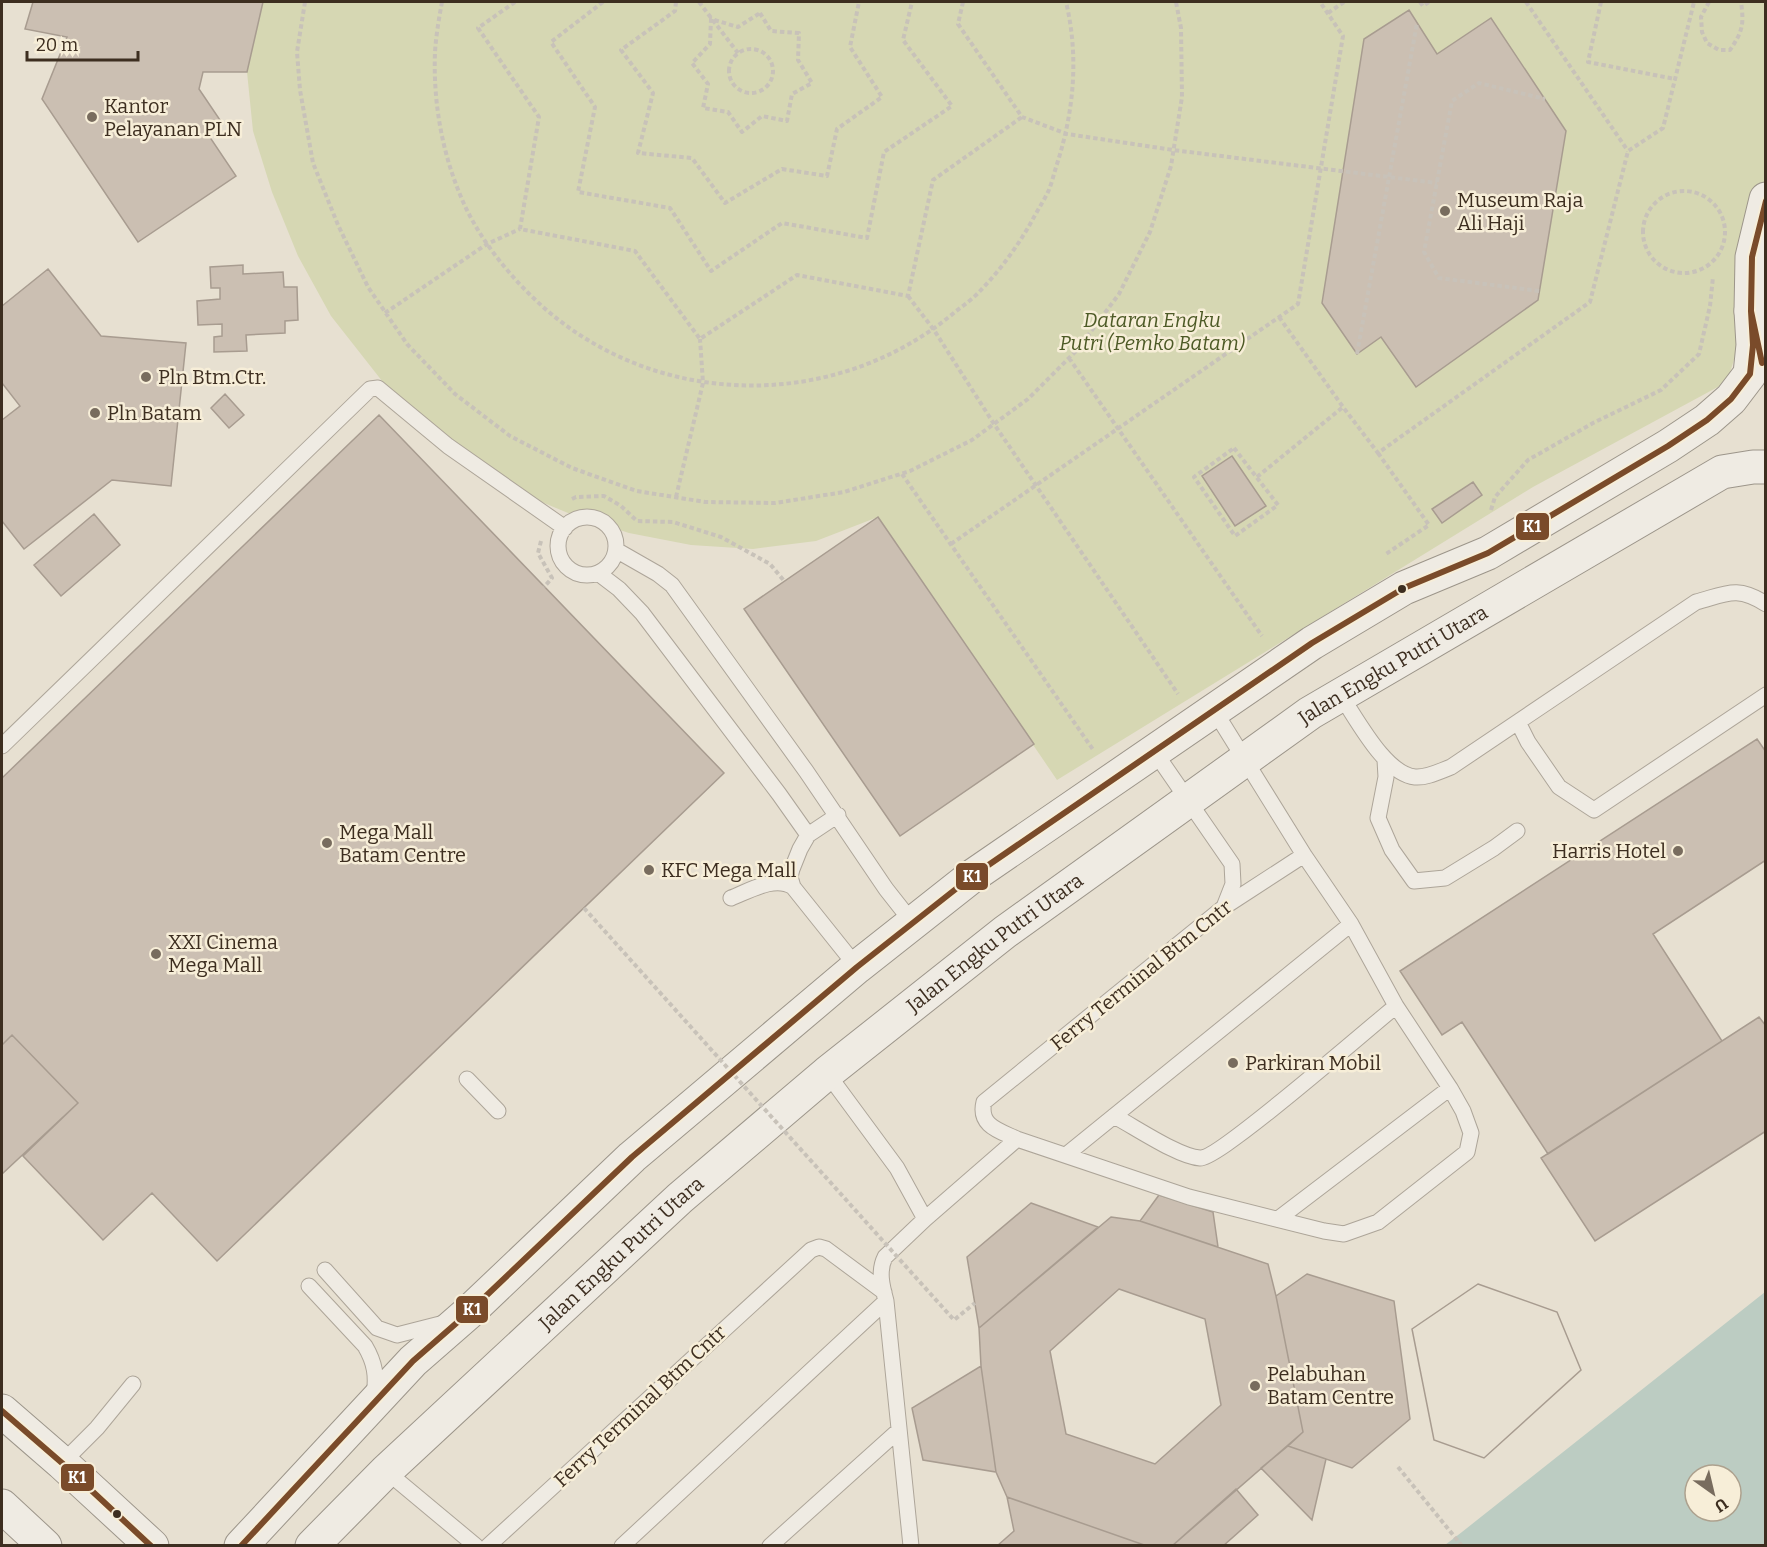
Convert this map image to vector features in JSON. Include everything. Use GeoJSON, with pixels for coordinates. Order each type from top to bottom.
{"type":"FeatureCollection","features":[{"type":"Feature","properties":{"kind":"main road"},"geometry":{"type":"LineString","coordinates":[[241,1545],[413,1361],[468,1313],[632,1156],[912,922],[971,877],[1312,643],[1404,588],[1488,553],[1668,446],[1707,420],[1731,399],[1750,374],[1752,258],[1766,199]]}},
{"type":"Feature","properties":{"kind":"main road"},"geometry":{"type":"LineString","coordinates":[[1751,312],[1766,377]]}},
{"type":"Feature","properties":{"kind":"main road","name":"Jalan Engku Putri Utara"},"geometry":{"type":"LineString","coordinates":[[312,1545],[386,1470],[680,1198],[827,1072],[1005,932],[1310,713],[1722,472],[1766,467]]}},
{"type":"Feature","properties":{"kind":"main road"},"geometry":{"type":"LineString","coordinates":[[2,1412],[63,1463],[152,1545]]}},
{"type":"Feature","properties":{"kind":"main road"},"geometry":{"type":"LineString","coordinates":[[2,1506],[45,1545]]}},
{"type":"Feature","properties":{"kind":"lane"},"geometry":{"type":"LineString","coordinates":[[2,746],[370,389],[378,388],[448,446],[565,528]]}},
{"type":"Feature","properties":{"kind":"lane"},"geometry":{"type":"LineString","coordinates":[[590,517],[606,524],[612,531],[616,550],[607,567],[598,573],[588,575],[578,574],[569,569],[559,554],[558,544],[565,528],[580,518],[590,517]]}},
{"type":"Feature","properties":{"kind":"lane"},"geometry":{"type":"LineString","coordinates":[[616,550],[658,574],[672,585],[838,815],[886,889],[912,922]]}},
{"type":"Feature","properties":{"kind":"lane"},"geometry":{"type":"LineString","coordinates":[[598,573],[624,594],[642,613],[808,835]]}},
{"type":"Feature","properties":{"kind":"lane"},"geometry":{"type":"LineString","coordinates":[[1341,696],[1385,760],[1403,774],[1416,777],[1434,774],[1451,767],[1696,603],[1736,591],[1766,604]]}},
{"type":"Feature","properties":{"kind":"lane"},"geometry":{"type":"LineString","coordinates":[[1518,722],[1528,742],[1558,787],[1593,810],[1766,695]]}},
{"type":"Feature","properties":{"kind":"lane"},"geometry":{"type":"LineString","coordinates":[[911,1545],[881,1264],[885,1257],[926,1219],[1017,1139],[1189,1197],[1344,1234],[1378,1222],[1467,1152],[1471,1133],[1463,1111],[1450,1088],[1395,1006],[1351,924],[1244,760],[1205,716]]}},
{"type":"Feature","properties":{"kind":"lane"},"geometry":{"type":"LineString","coordinates":[[1155,751],[1232,864],[1233,884],[1224,907]]}},
{"type":"Feature","properties":{"kind":"lane"},"geometry":{"type":"LineString","coordinates":[[1385,760],[1386,777],[1378,818],[1392,850],[1414,880],[1445,878],[1517,831]]}},
{"type":"Feature","properties":{"kind":"lane"},"geometry":{"type":"LineString","coordinates":[[838,815],[808,835],[800,849],[790,877],[793,887],[856,967]]}},
{"type":"Feature","properties":{"kind":"lane","name":"Ferry Terminal Btm Cntr"},"geometry":{"type":"LineString","coordinates":[[1017,1139],[990,1126],[982,1111],[984,1102],[1224,907],[1304,855]]}},
{"type":"Feature","properties":{"kind":"lane"},"geometry":{"type":"LineString","coordinates":[[731,898],[770,883],[787,884],[793,887]]}},
{"type":"Feature","properties":{"kind":"lane"},"geometry":{"type":"LineString","coordinates":[[1066,1155],[1351,924]]}},
{"type":"Feature","properties":{"kind":"lane"},"geometry":{"type":"LineString","coordinates":[[1114,1116],[1183,1155],[1203,1159],[1218,1151],[1250,1126],[1395,1006]]}},
{"type":"Feature","properties":{"kind":"lane"},"geometry":{"type":"LineString","coordinates":[[827,1072],[897,1168],[926,1219]]}},
{"type":"Feature","properties":{"kind":"lane"},"geometry":{"type":"LineString","coordinates":[[467,1079],[498,1111]]}},
{"type":"Feature","properties":{"kind":"lane"},"geometry":{"type":"LineString","coordinates":[[1278,1219],[1450,1088]]}},
{"type":"Feature","properties":{"kind":"lane","name":"Ferry Terminal Btm Cntr"},"geometry":{"type":"LineString","coordinates":[[488,1545],[811,1250],[819,1247],[826,1249],[885,1296]]}},
{"type":"Feature","properties":{"kind":"lane"},"geometry":{"type":"LineString","coordinates":[[325,1270],[377,1328],[397,1335],[435,1327],[468,1313]]}},
{"type":"Feature","properties":{"kind":"lane"},"geometry":{"type":"LineString","coordinates":[[309,1286],[365,1346],[372,1357],[376,1379],[372,1406]]}},
{"type":"Feature","properties":{"kind":"lane"},"geometry":{"type":"LineString","coordinates":[[622,1545],[885,1296]]}},
{"type":"Feature","properties":{"kind":"lane"},"geometry":{"type":"LineString","coordinates":[[63,1463],[97,1428],[133,1384]]}},
{"type":"Feature","properties":{"kind":"lane"},"geometry":{"type":"LineString","coordinates":[[770,1545],[898,1431]]}},
{"type":"Feature","properties":{"kind":"lane"},"geometry":{"type":"LineString","coordinates":[[386,1470],[476,1545]]}},
{"type":"Feature","properties":{"kind":"path"},"geometry":{"type":"LineString","coordinates":[[305,2],[297,52],[300,90],[313,162],[338,225],[368,287],[407,344],[455,394],[510,436],[572,468],[637,491],[705,502],[775,503],[844,492],[902,474],[972,440],[1028,399],[1070,358],[1119,294],[1150,232],[1171,166],[1182,97],[1181,28],[1176,2]]}},
{"type":"Feature","properties":{"kind":"path"},"geometry":{"type":"LineString","coordinates":[[442,2],[435,51],[436,102],[445,152],[462,199],[487,244],[519,285],[559,321],[603,350],[651,370],[703,383],[763,387],[824,379],[881,360],[934,330],[980,291],[1019,244],[1048,192],[1067,134],[1073,80],[1071,25],[1066,2]]}},
{"type":"Feature","properties":{"kind":"path"},"geometry":{"type":"LineString","coordinates":[[515,2],[478,28],[539,117],[520,229]]}},
{"type":"Feature","properties":{"kind":"path"},"geometry":{"type":"LineString","coordinates":[[603,2],[551,42],[595,107],[578,192],[670,208],[711,270],[782,223],[867,238],[884,152],[952,106],[903,39],[912,2]]}},
{"type":"Feature","properties":{"kind":"path"},"geometry":{"type":"LineString","coordinates":[[676,2],[675,10],[621,50],[653,93],[639,153],[692,158],[725,203],[782,170],[827,176],[837,129],[882,97],[850,47],[859,2]]}},
{"type":"Feature","properties":{"kind":"path"},"geometry":{"type":"LineString","coordinates":[[699,2],[738,53]]}},
{"type":"Feature","properties":{"kind":"path"},"geometry":{"type":"LineString","coordinates":[[963,2],[958,24],[1023,117],[1067,134],[1173,150],[1437,183]]}},
{"type":"Feature","properties":{"kind":"path"},"geometry":{"type":"LineString","coordinates":[[951,544],[1298,304],[1343,36],[1320,2]]}},
{"type":"Feature","properties":{"kind":"path"},"geometry":{"type":"LineString","coordinates":[[1328,13],[1344,2]]}},
{"type":"Feature","properties":{"kind":"path"},"geometry":{"type":"LineString","coordinates":[[1420,2],[1423,6],[1429,2]]}},
{"type":"Feature","properties":{"kind":"path"},"geometry":{"type":"LineString","coordinates":[[1526,2],[1628,151]]}},
{"type":"Feature","properties":{"kind":"path"},"geometry":{"type":"LineString","coordinates":[[1601,2],[1588,62],[1675,80]]}},
{"type":"Feature","properties":{"kind":"path"},"geometry":{"type":"LineString","coordinates":[[1378,453],[1590,302],[1628,151],[1663,128],[1694,2]]}},
{"type":"Feature","properties":{"kind":"path"},"geometry":{"type":"LineString","coordinates":[[1709,2],[1701,17],[1702,32],[1707,43],[1719,50],[1730,50],[1738,39],[1744,20],[1741,2]]}},
{"type":"Feature","properties":{"kind":"path"},"geometry":{"type":"LineString","coordinates":[[760,13],[771,31],[799,33],[798,60],[812,83],[792,94],[787,121],[762,116],[742,132],[728,112],[703,108],[708,84],[692,63],[710,44],[711,19],[738,27],[760,13]]}},
{"type":"Feature","properties":{"kind":"path"},"geometry":{"type":"LineString","coordinates":[[1358,354],[1417,23]]}},
{"type":"Feature","properties":{"kind":"path"},"geometry":{"type":"LineString","coordinates":[[751,49],[765,54],[772,65],[768,85],[756,92],[741,91],[735,86],[729,72],[733,58],[738,53],[751,49]]}},
{"type":"Feature","properties":{"kind":"path"},"geometry":{"type":"LineString","coordinates":[[1539,291],[1439,278],[1424,252],[1452,101],[1479,83],[1545,99]]}},
{"type":"Feature","properties":{"kind":"path"},"geometry":{"type":"LineString","coordinates":[[908,296],[933,180],[1023,117]]}},
{"type":"Feature","properties":{"kind":"path"},"geometry":{"type":"LineString","coordinates":[[1488,553],[1489,517],[1495,497],[1528,460],[1593,423],[1661,390],[1699,354],[1710,306],[1716,259],[1722,248],[1724,222],[1719,210],[1711,200],[1699,193],[1687,190],[1673,192],[1660,198],[1650,208],[1644,221],[1642,236],[1646,250],[1654,261],[1666,270],[1680,273],[1694,272],[1706,267],[1716,259]]}},
{"type":"Feature","properties":{"kind":"path"},"geometry":{"type":"LineString","coordinates":[[385,313],[487,244],[520,229],[635,251],[700,339],[703,383],[676,497]]}},
{"type":"Feature","properties":{"kind":"path"},"geometry":{"type":"LineString","coordinates":[[700,339],[797,275],[908,296],[934,330],[994,424],[1177,694],[1205,716]]}},
{"type":"Feature","properties":{"kind":"path"},"geometry":{"type":"LineString","coordinates":[[1279,317],[1429,525],[1380,558]]}},
{"type":"Feature","properties":{"kind":"path"},"geometry":{"type":"LineString","coordinates":[[1070,358],[1262,637],[1272,631]]}},
{"type":"Feature","properties":{"kind":"path"},"geometry":{"type":"LineString","coordinates":[[1257,477],[1343,407]]}},
{"type":"Feature","properties":{"kind":"path"},"geometry":{"type":"LineString","coordinates":[[1234,448],[1257,477],[1278,505],[1235,536],[1194,477],[1234,448]]}},
{"type":"Feature","properties":{"kind":"path"},"geometry":{"type":"LineString","coordinates":[[902,474],[1094,752],[1103,745]]}},
{"type":"Feature","properties":{"kind":"path"},"geometry":{"type":"LineString","coordinates":[[1177,694],[1187,687]]}},
{"type":"Feature","properties":{"kind":"path"},"geometry":{"type":"LineString","coordinates":[[584,908],[954,1320],[975,1303]]}},
{"type":"Feature","properties":{"kind":"path"},"geometry":{"type":"LineString","coordinates":[[1398,1467],[1462,1545]]}},
{"type":"Feature","properties":{"kind":"green space","name":"Dataran Engku Putri (Pemko Batam)"},"geometry":{"type":"Polygon","coordinates":[[[263,2],[1765,2],[1765,260],[1727,382],[1533,487],[1057,780],[878,517],[816,541],[753,549],[691,545],[629,533],[568,513],[513,490],[397,400],[331,316],[298,256],[272,192],[253,131],[247,72],[263,2]]]}},
{"type":"Feature","properties":{"kind":"shaded area"},"geometry":{"type":"Polygon","coordinates":[[[1765,1292],[1765,1545],[1445,1545],[1765,1292]]]}},
{"type":"Feature","properties":{"kind":"building"},"geometry":{"type":"Polygon","coordinates":[[[33,2],[263,2],[247,72],[203,72],[199,89],[220,120],[205,130],[236,176],[138,242],[42,99],[67,37],[25,29],[33,2]]]}},
{"type":"Feature","properties":{"kind":"building","name":"Museum Raja Ali Haji"},"geometry":{"type":"Polygon","coordinates":[[[1409,10],[1437,54],[1491,18],[1566,131],[1538,300],[1416,387],[1381,337],[1357,354],[1322,303],[1364,39],[1409,10]]]}},
{"type":"Feature","properties":{"kind":"building"},"geometry":{"type":"Polygon","coordinates":[[[243,265],[243,274],[283,272],[284,287],[297,287],[298,320],[285,321],[285,333],[246,335],[247,351],[214,352],[214,337],[222,336],[222,324],[198,325],[197,301],[220,299],[220,288],[211,288],[210,267],[243,265]]]}},
{"type":"Feature","properties":{"kind":"building","name":"Pln Batam"},"geometry":{"type":"Polygon","coordinates":[[[48,269],[101,336],[186,343],[171,486],[112,480],[24,549],[2,521],[2,420],[20,406],[2,383],[2,306],[48,269]]]}},
{"type":"Feature","properties":{"kind":"building"},"geometry":{"type":"Polygon","coordinates":[[[225,394],[244,415],[229,428],[211,408],[225,394]]]}},
{"type":"Feature","properties":{"kind":"building","name":"Mega Mall Batam Centre"},"geometry":{"type":"Polygon","coordinates":[[[379,415],[724,773],[217,1261],[152,1193],[103,1240],[23,1156],[78,1103],[12,1035],[2,1045],[2,778],[379,415]]]}},
{"type":"Feature","properties":{"kind":"building"},"geometry":{"type":"Polygon","coordinates":[[[1232,456],[1266,506],[1235,526],[1202,476],[1232,456]]]}},
{"type":"Feature","properties":{"kind":"building"},"geometry":{"type":"Polygon","coordinates":[[[1473,482],[1482,495],[1442,523],[1432,509],[1473,482]]]}},
{"type":"Feature","properties":{"kind":"building"},"geometry":{"type":"Polygon","coordinates":[[[94,514],[120,545],[61,596],[34,565],[94,514]]]}},
{"type":"Feature","properties":{"kind":"building"},"geometry":{"type":"Polygon","coordinates":[[[878,517],[1034,744],[900,836],[744,609],[878,517]]]}},
{"type":"Feature","properties":{"kind":"building"},"geometry":{"type":"Polygon","coordinates":[[[1757,739],[1766,752],[1766,860],[1653,934],[1722,1041],[1548,1154],[1462,1022],[1442,1035],[1400,971],[1757,739]]]}},
{"type":"Feature","properties":{"kind":"building"},"geometry":{"type":"Polygon","coordinates":[[[1759,1017],[1766,1026],[1766,1131],[1595,1241],[1541,1158],[1759,1017]]]}},
{"type":"Feature","properties":{"kind":"building"},"geometry":{"type":"Polygon","coordinates":[[[12,1035],[78,1103],[2,1174],[2,1045],[12,1035]]]}},
{"type":"Feature","properties":{"kind":"building"},"geometry":{"type":"Polygon","coordinates":[[[1159,1195],[1213,1212],[1218,1247],[1140,1221],[1159,1195]]]}},
{"type":"Feature","properties":{"kind":"building"},"geometry":{"type":"Polygon","coordinates":[[[1031,1203],[1098,1227],[979,1328],[967,1257],[1031,1203]]]}},
{"type":"Feature","properties":{"kind":"building","name":"Pelabuhan Batam Centre"},"geometry":{"type":"Polygon","coordinates":[[[1111,1217],[1140,1221],[1268,1264],[1303,1432],[1172,1546],[1147,1546],[1007,1497],[996,1472],[981,1366],[979,1328],[1111,1217]],[[1119,1289],[1050,1351],[1066,1434],[1155,1464],[1221,1405],[1205,1319],[1119,1289]]]}},
{"type":"Feature","properties":{"kind":"building"},"geometry":{"type":"Polygon","coordinates":[[[1307,1274],[1394,1301],[1410,1419],[1352,1468],[1288,1446],[1303,1432],[1276,1296],[1307,1274]]]}},
{"type":"Feature","properties":{"kind":"building"},"geometry":{"type":"Polygon","coordinates":[[[1478,1284],[1557,1312],[1581,1370],[1484,1458],[1434,1440],[1412,1329],[1478,1284]]]}},
{"type":"Feature","properties":{"kind":"building"},"geometry":{"type":"Polygon","coordinates":[[[1478,1284],[1557,1312],[1581,1370],[1484,1458],[1434,1440],[1412,1329],[1478,1284]]]}},
{"type":"Feature","properties":{"kind":"building"},"geometry":{"type":"Polygon","coordinates":[[[981,1366],[996,1472],[923,1460],[912,1408],[981,1366]]]}},
{"type":"Feature","properties":{"kind":"building"},"geometry":{"type":"Polygon","coordinates":[[[1288,1446],[1326,1459],[1312,1520],[1261,1468],[1288,1446]]]}},
{"type":"Feature","properties":{"kind":"building"},"geometry":{"type":"Polygon","coordinates":[[[1236,1489],[1258,1515],[1223,1546],[1172,1546],[1236,1489]]]}},
{"type":"Feature","properties":{"kind":"building"},"geometry":{"type":"Polygon","coordinates":[[[1007,1497],[1147,1546],[997,1546],[1014,1531],[1007,1497]]]}},
{"type":"Feature","properties":{"kind":"transit line","name":"K1"},"geometry":{"type":"LineString","coordinates":[[1762,363],[1751,311],[1752,257],[1766,201]]}},
{"type":"Feature","properties":{"kind":"transit line","name":"K1"},"geometry":{"type":"LineString","coordinates":[[241,1546],[413,1361],[468,1313],[632,1157],[857,967],[971,877],[1312,643],[1404,588],[1488,553],[1668,446],[1707,420],[1731,399],[1750,374],[1753,345],[1751,311]]}},
{"type":"Feature","properties":{"kind":"transit line","name":"K1"},"geometry":{"type":"LineString","coordinates":[[2,1411],[151,1546]]}},
{"type":"Feature","properties":{"kind":"place","name":"Kantor Pelayanan PLN"},"geometry":{"type":"Point","coordinates":[92,117]}},
{"type":"Feature","properties":{"kind":"place","name":"Museum Raja Ali Haji"},"geometry":{"type":"Point","coordinates":[1445,211]}},
{"type":"Feature","properties":{"kind":"place","name":"Pln Btm.Ctr."},"geometry":{"type":"Point","coordinates":[146,377]}},
{"type":"Feature","properties":{"kind":"place","name":"Pln Batam"},"geometry":{"type":"Point","coordinates":[95,413]}},
{"type":"Feature","properties":{"kind":"place","name":"Mega Mall Batam Centre"},"geometry":{"type":"Point","coordinates":[327,843]}},
{"type":"Feature","properties":{"kind":"place","name":"Harris Hotel"},"geometry":{"type":"Point","coordinates":[1678,851]}},
{"type":"Feature","properties":{"kind":"place","name":"KFC Mega Mall"},"geometry":{"type":"Point","coordinates":[649,870]}},
{"type":"Feature","properties":{"kind":"place","name":"XXI Cinema Mega Mall"},"geometry":{"type":"Point","coordinates":[156,954]}},
{"type":"Feature","properties":{"kind":"place","name":"Parkiran Mobil"},"geometry":{"type":"Point","coordinates":[1233,1063]}},
{"type":"Feature","properties":{"kind":"place","name":"Pelabuhan Batam Centre"},"geometry":{"type":"Point","coordinates":[1255,1386]}}]}
